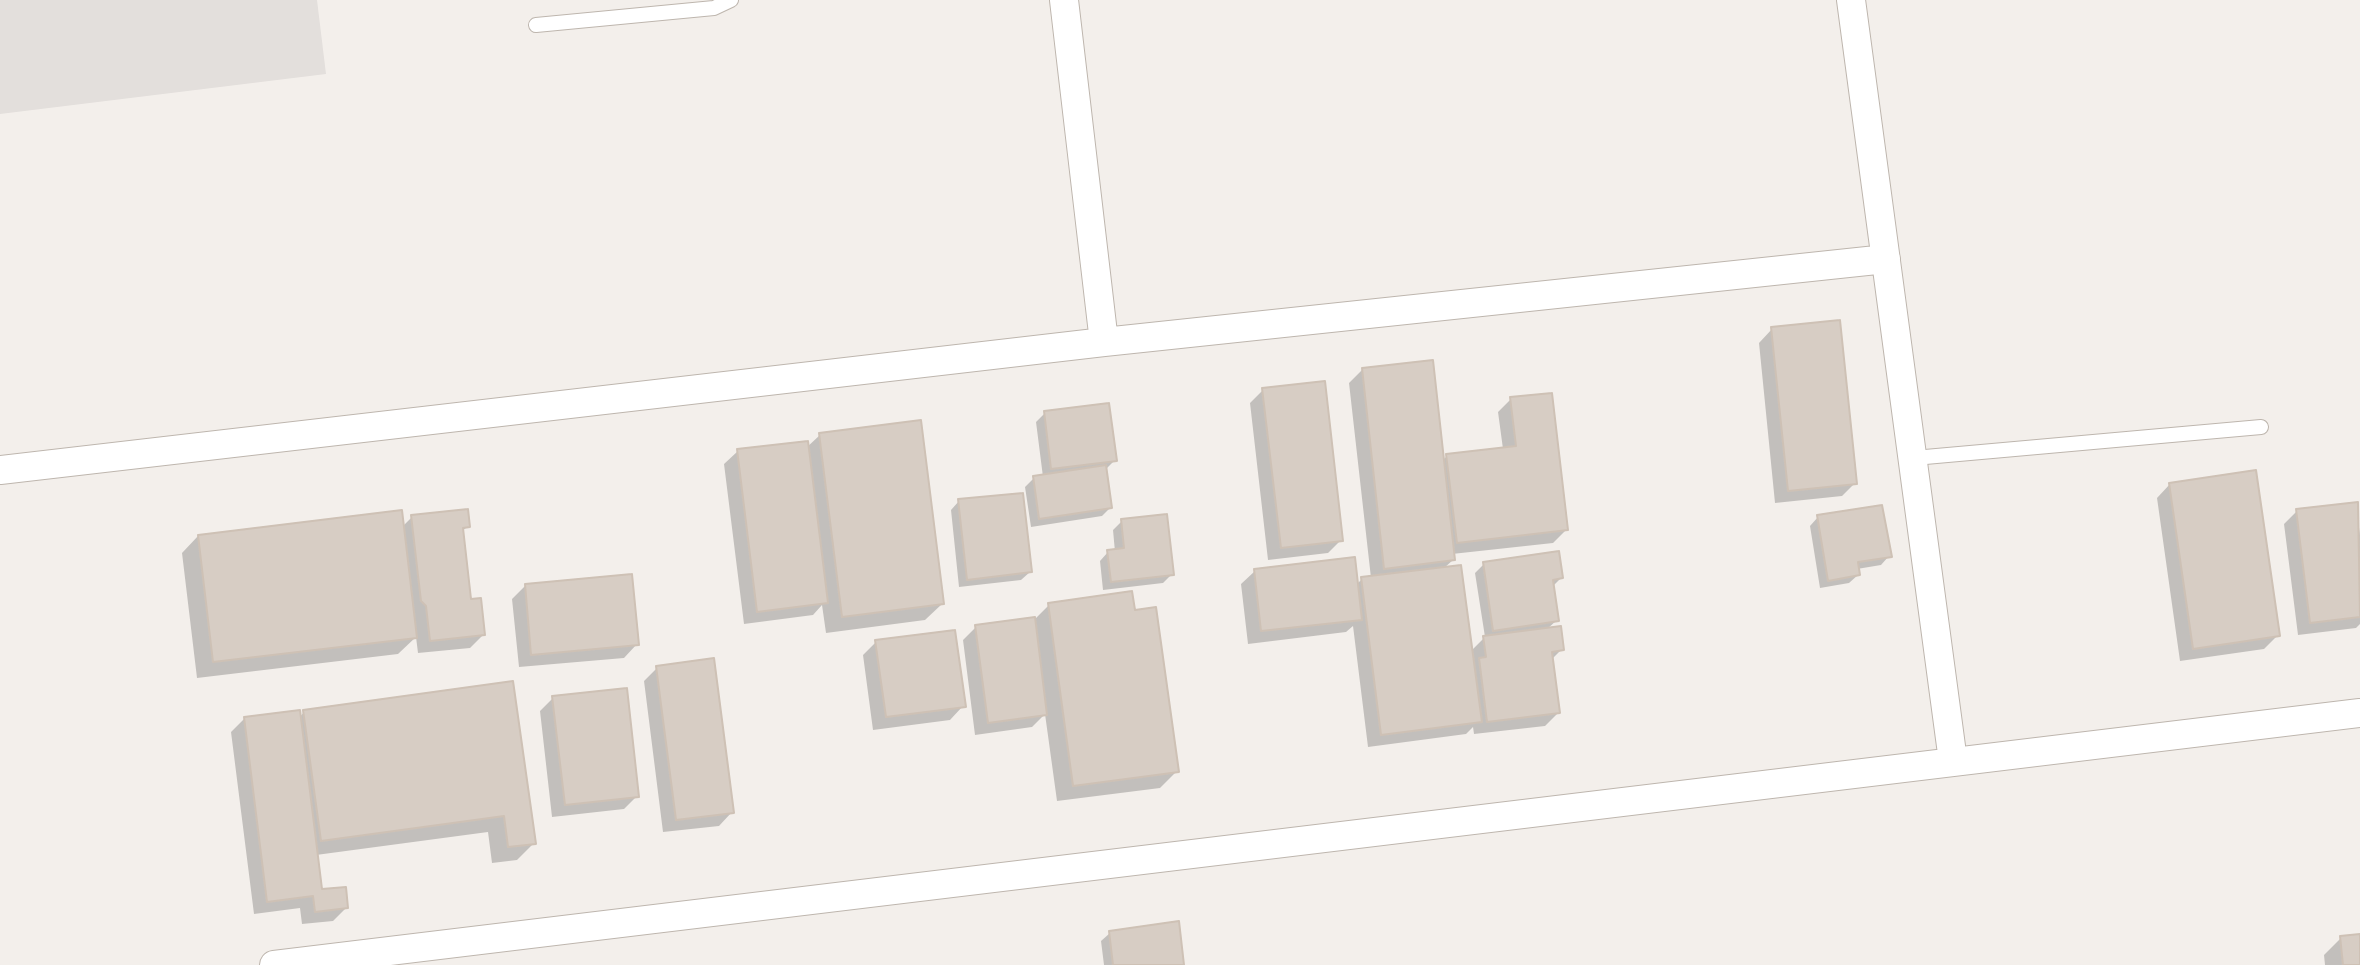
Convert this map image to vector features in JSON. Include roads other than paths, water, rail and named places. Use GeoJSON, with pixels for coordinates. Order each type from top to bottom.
{"type":"FeatureCollection","features":[{"type":"Feature","properties":{"kind":"street"},"geometry":{"type":"LineString","coordinates":[[1064,0],[1104,342]]}},
{"type":"Feature","properties":{"kind":"street"},"geometry":{"type":"LineString","coordinates":[[1851,0],[1953,761]]}},
{"type":"Feature","properties":{"kind":"street"},"geometry":{"type":"LineString","coordinates":[[0,470],[1104,342],[1886,259]]}},
{"type":"Feature","properties":{"kind":"street"},"geometry":{"type":"LineString","coordinates":[[274,965],[2360,713]]}},
{"type":"Feature","properties":{"kind":"lane"},"geometry":{"type":"LineString","coordinates":[[536,25],[714,8],[731,0]]}},
{"type":"Feature","properties":{"kind":"lane"},"geometry":{"type":"LineString","coordinates":[[1914,458],[2261,427]]}}]}
